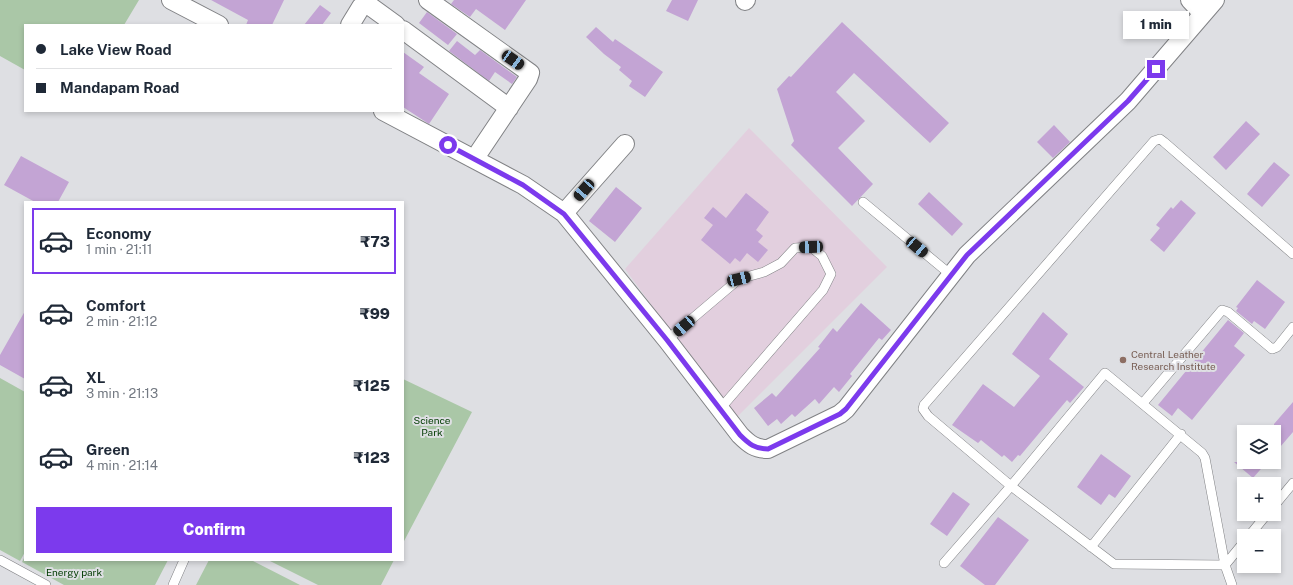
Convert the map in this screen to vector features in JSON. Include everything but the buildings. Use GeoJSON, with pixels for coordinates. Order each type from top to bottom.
{"type":"FeatureCollection","features":[{"type":"Feature","properties":{"kind":"street"},"geometry":{"type":"LineString","coordinates":[[171,0],[217,24]]}},
{"type":"Feature","properties":{"kind":"street"},"geometry":{"type":"LineString","coordinates":[[428,0],[528,71],[530,77],[475,158]]}},
{"type":"Feature","properties":{"kind":"street"},"geometry":{"type":"LineString","coordinates":[[1190,0],[1203,14]]}},
{"type":"Feature","properties":{"kind":"street"},"geometry":{"type":"LineString","coordinates":[[385,112],[475,158],[523,185],[564,214],[667,340],[720,409],[750,445],[760,449],[768,449],[840,414],[846,409],[967,255],[1128,101],[1215,0]]}},
{"type":"Feature","properties":{"kind":"street"},"geometry":{"type":"LineString","coordinates":[[351,24],[361,7],[367,4],[395,24]]}},
{"type":"Feature","properties":{"kind":"street"},"geometry":{"type":"LineString","coordinates":[[404,31],[509,108]]}},
{"type":"Feature","properties":{"kind":"street"},"geometry":{"type":"LineString","coordinates":[[564,214],[625,144]]}},
{"type":"Feature","properties":{"kind":"lane"},"geometry":{"type":"LineString","coordinates":[[1225,565],[1114,564],[1011,486],[928,416],[923,409],[924,405],[1154,141],[1160,139],[1164,142],[1293,254]]}},
{"type":"Feature","properties":{"kind":"lane"},"geometry":{"type":"LineString","coordinates":[[863,202],[951,275]]}},
{"type":"Feature","properties":{"kind":"lane"},"geometry":{"type":"LineString","coordinates":[[667,340],[739,279],[764,272],[781,263],[795,248],[811,247],[822,256],[831,274],[823,290],[720,409]]}},
{"type":"Feature","properties":{"kind":"lane"},"geometry":{"type":"LineString","coordinates":[[1142,403],[1222,310],[1228,312],[1272,348],[1277,347],[1293,327]]}},
{"type":"Feature","properties":{"kind":"lane"},"geometry":{"type":"LineString","coordinates":[[944,563],[1011,486],[1103,374],[1110,375],[1198,448],[1205,458],[1225,565],[1232,585]]}},
{"type":"Feature","properties":{"kind":"lane"},"geometry":{"type":"LineString","coordinates":[[1091,547],[1181,434]]}},
{"type":"Feature","properties":{"kind":"lane"},"geometry":{"type":"LineString","coordinates":[[1281,498],[1293,483]]}},
{"type":"Feature","properties":{"kind":"lane"},"geometry":{"type":"LineString","coordinates":[[1255,529],[1261,521]]}},
{"type":"Feature","properties":{"kind":"lane"},"geometry":{"type":"LineString","coordinates":[[1225,565],[1237,550]]}},
{"type":"Feature","properties":{"kind":"lane"},"geometry":{"type":"LineString","coordinates":[[0,560],[46,585]]}},
{"type":"Feature","properties":{"kind":"lane"},"geometry":{"type":"LineString","coordinates":[[173,585],[184,561]]}},
{"type":"Feature","properties":{"kind":"shaded area"},"geometry":{"type":"Polygon","coordinates":[[[749,128],[887,267],[735,419],[625,269],[749,128]]]}},
{"type":"Feature","properties":{"kind":"green space"},"geometry":{"type":"Polygon","coordinates":[[[0,0],[139,0],[125,24],[24,24],[24,69],[0,56],[0,0]]]}},
{"type":"Feature","properties":{"kind":"green space"},"geometry":{"type":"Polygon","coordinates":[[[0,378],[24,391],[24,554],[20,561],[0,550],[0,378]]]}},
{"type":"Feature","properties":{"kind":"green space","name":"Science Park"},"geometry":{"type":"Polygon","coordinates":[[[404,379],[472,412],[404,541],[404,379]]]}},
{"type":"Feature","properties":{"kind":"green space","name":"Energy park"},"geometry":{"type":"Polygon","coordinates":[[[24,558],[24,561],[167,561],[155,585],[64,585],[22,562],[24,558]]]}},
{"type":"Feature","properties":{"kind":"green space"},"geometry":{"type":"Polygon","coordinates":[[[208,561],[253,561],[300,585],[196,585],[208,561]]]}},
{"type":"Feature","properties":{"kind":"green space"},"geometry":{"type":"Polygon","coordinates":[[[270,561],[393,561],[381,585],[318,585],[270,561]]]}},
{"type":"Feature","properties":{"kind":"place","name":"Central Leather Research Institute"},"geometry":{"type":"Point","coordinates":[1123,360]}},
{"type":"Feature","properties":{"kind":"route"},"geometry":{"type":"LineString","coordinates":[[448,145],[475,158],[523,185],[564,214],[667,340],[740,435],[750,445],[760,449],[768,449],[840,414],[846,409],[854,401],[967,255],[1128,101],[1156,69]]}}]}
